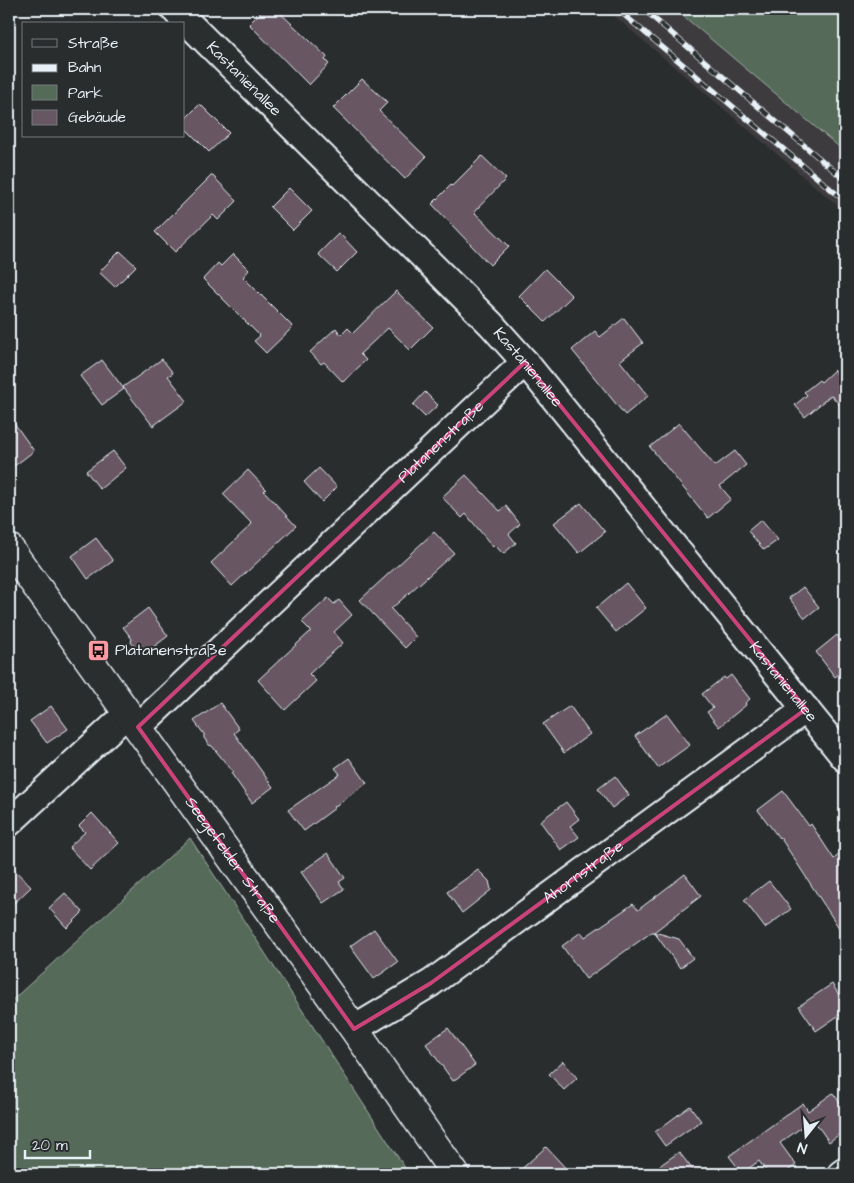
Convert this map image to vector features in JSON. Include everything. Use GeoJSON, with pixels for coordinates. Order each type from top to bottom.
{"type":"FeatureCollection","features":[{"type":"Feature","properties":{"kind":"street","name":"Kastanienallee"},"geometry":{"type":"LineString","coordinates":[[174,9],[491,324],[526,362],[845,758]]}},
{"type":"Feature","properties":{"kind":"street","name":"Platanenstraße"},"geometry":{"type":"LineString","coordinates":[[9,823],[132,720],[526,362]]}},
{"type":"Feature","properties":{"kind":"street","name":"Seegefelder Straße"},"geometry":{"type":"LineString","coordinates":[[9,548],[354,1029],[455,1174]]}},
{"type":"Feature","properties":{"kind":"street","name":"Ahornstraße"},"geometry":{"type":"LineString","coordinates":[[354,1029],[431,983],[806,709]]}},
{"type":"Feature","properties":{"kind":"street"},"geometry":{"type":"LineString","coordinates":[[841,1174],[845,1171]]}},
{"type":"Feature","properties":{"kind":"highlighted area"},"geometry":{"type":"Polygon","coordinates":[[[525,362],[806,709],[431,983],[354,1029],[138,727],[525,362]]]}},
{"type":"Feature","properties":{"kind":"shaded area"},"geometry":{"type":"Polygon","coordinates":[[[606,9],[676,9],[845,152],[845,212],[606,9]]]}},
{"type":"Feature","properties":{"kind":"green space"},"geometry":{"type":"Polygon","coordinates":[[[675,9],[845,9],[845,152],[675,9]]]}},
{"type":"Feature","properties":{"kind":"green space"},"geometry":{"type":"Polygon","coordinates":[[[190,838],[409,1174],[9,1174],[9,1003],[190,838]]]}},
{"type":"Feature","properties":{"kind":"building"},"geometry":{"type":"Polygon","coordinates":[[[264,9],[276,9],[327,57],[325,60],[329,64],[309,85],[249,24],[264,9]]]}},
{"type":"Feature","properties":{"kind":"building"},"geometry":{"type":"Polygon","coordinates":[[[362,79],[386,101],[387,103],[379,111],[426,157],[405,179],[333,108],[362,79]]]}},
{"type":"Feature","properties":{"kind":"building"},"geometry":{"type":"Polygon","coordinates":[[[200,104],[229,133],[209,152],[185,128],[185,119],[200,104]]]}},
{"type":"Feature","properties":{"kind":"building"},"geometry":{"type":"Polygon","coordinates":[[[482,156],[506,179],[474,212],[509,246],[490,265],[432,204],[482,156]]]}},
{"type":"Feature","properties":{"kind":"building"},"geometry":{"type":"Polygon","coordinates":[[[212,175],[237,201],[218,220],[213,215],[175,252],[155,232],[212,175]]]}},
{"type":"Feature","properties":{"kind":"building"},"geometry":{"type":"Polygon","coordinates":[[[289,188],[312,211],[293,230],[270,207],[289,188]]]}},
{"type":"Feature","properties":{"kind":"building"},"geometry":{"type":"Polygon","coordinates":[[[339,233],[357,252],[337,272],[318,254],[339,233]]]}},
{"type":"Feature","properties":{"kind":"building"},"geometry":{"type":"Polygon","coordinates":[[[120,251],[136,266],[115,287],[99,272],[120,251]]]}},
{"type":"Feature","properties":{"kind":"building"},"geometry":{"type":"Polygon","coordinates":[[[233,254],[249,270],[243,277],[293,327],[266,353],[254,341],[260,336],[203,279],[218,263],[221,266],[233,254]]]}},
{"type":"Feature","properties":{"kind":"building"},"geometry":{"type":"Polygon","coordinates":[[[545,269],[572,296],[545,322],[519,296],[545,269]]]}},
{"type":"Feature","properties":{"kind":"building"},"geometry":{"type":"Polygon","coordinates":[[[396,291],[433,327],[410,350],[388,328],[360,354],[366,360],[343,382],[324,362],[321,364],[310,352],[336,328],[341,335],[348,328],[353,333],[396,291]]]}},
{"type":"Feature","properties":{"kind":"building"},"geometry":{"type":"Polygon","coordinates":[[[624,318],[643,343],[620,361],[648,396],[625,415],[572,350],[595,331],[600,337],[624,318]]]}},
{"type":"Feature","properties":{"kind":"building"},"geometry":{"type":"Polygon","coordinates":[[[162,359],[173,373],[168,376],[187,401],[153,426],[123,387],[162,359]]]}},
{"type":"Feature","properties":{"kind":"building"},"geometry":{"type":"Polygon","coordinates":[[[102,360],[124,389],[102,405],[80,376],[102,360]]]}},
{"type":"Feature","properties":{"kind":"building"},"geometry":{"type":"Polygon","coordinates":[[[834,370],[845,383],[845,411],[831,395],[805,417],[795,405],[807,395],[804,392],[819,380],[821,382],[834,370]]]}},
{"type":"Feature","properties":{"kind":"building"},"geometry":{"type":"Polygon","coordinates":[[[425,392],[438,405],[425,417],[413,405],[425,392]]]}},
{"type":"Feature","properties":{"kind":"building"},"geometry":{"type":"Polygon","coordinates":[[[9,416],[34,451],[9,470],[9,416]]]}},
{"type":"Feature","properties":{"kind":"building"},"geometry":{"type":"Polygon","coordinates":[[[679,423],[715,466],[735,451],[746,465],[720,486],[731,499],[708,518],[650,447],[679,423]]]}},
{"type":"Feature","properties":{"kind":"building"},"geometry":{"type":"Polygon","coordinates":[[[113,451],[126,468],[100,489],[86,471],[113,451]]]}},
{"type":"Feature","properties":{"kind":"building"},"geometry":{"type":"Polygon","coordinates":[[[319,468],[337,487],[322,502],[304,482],[319,468]]]}},
{"type":"Feature","properties":{"kind":"building"},"geometry":{"type":"Polygon","coordinates":[[[248,470],[266,489],[264,491],[296,526],[232,586],[211,563],[252,524],[223,494],[248,470]]]}},
{"type":"Feature","properties":{"kind":"building"},"geometry":{"type":"Polygon","coordinates":[[[466,475],[500,511],[506,506],[520,524],[509,534],[516,543],[503,554],[495,545],[493,547],[466,514],[462,518],[442,497],[466,475]]]}},
{"type":"Feature","properties":{"kind":"building"},"geometry":{"type":"Polygon","coordinates":[[[581,503],[605,532],[579,553],[554,523],[581,503]]]}},
{"type":"Feature","properties":{"kind":"building"},"geometry":{"type":"Polygon","coordinates":[[[761,520],[778,540],[764,550],[748,531],[761,520]]]}},
{"type":"Feature","properties":{"kind":"building"},"geometry":{"type":"Polygon","coordinates":[[[434,532],[454,553],[391,609],[416,637],[405,648],[360,600],[434,532]]]}},
{"type":"Feature","properties":{"kind":"building"},"geometry":{"type":"Polygon","coordinates":[[[96,538],[113,561],[88,579],[72,556],[96,538]]]}},
{"type":"Feature","properties":{"kind":"building"},"geometry":{"type":"Polygon","coordinates":[[[626,583],[646,608],[616,632],[596,608],[626,583]]]}},
{"type":"Feature","properties":{"kind":"building"},"geometry":{"type":"Polygon","coordinates":[[[803,587],[819,607],[805,618],[789,598],[803,587]]]}},
{"type":"Feature","properties":{"kind":"building"},"geometry":{"type":"Polygon","coordinates":[[[328,598],[334,604],[339,600],[352,615],[334,632],[343,643],[309,674],[316,681],[285,710],[258,680],[311,631],[302,622],[328,598]]]}},
{"type":"Feature","properties":{"kind":"building"},"geometry":{"type":"Polygon","coordinates":[[[148,608],[168,636],[143,655],[131,642],[132,639],[123,627],[148,608]]]}},
{"type":"Feature","properties":{"kind":"building"},"geometry":{"type":"Polygon","coordinates":[[[837,635],[845,645],[845,669],[835,677],[816,652],[837,635]]]}},
{"type":"Feature","properties":{"kind":"building"},"geometry":{"type":"Polygon","coordinates":[[[731,675],[750,699],[745,703],[746,705],[719,727],[707,712],[713,708],[702,694],[724,677],[726,679],[731,675]]]}},
{"type":"Feature","properties":{"kind":"building"},"geometry":{"type":"Polygon","coordinates":[[[220,703],[239,729],[234,733],[273,787],[252,803],[231,773],[233,772],[212,746],[209,745],[204,738],[204,734],[194,721],[220,703]]]}},
{"type":"Feature","properties":{"kind":"building"},"geometry":{"type":"Polygon","coordinates":[[[51,706],[68,729],[47,743],[30,721],[51,706]]]}},
{"type":"Feature","properties":{"kind":"building"},"geometry":{"type":"Polygon","coordinates":[[[570,706],[590,734],[564,753],[543,724],[570,706]]]}},
{"type":"Feature","properties":{"kind":"building"},"geometry":{"type":"Polygon","coordinates":[[[667,714],[690,745],[658,768],[635,736],[667,714]]]}},
{"type":"Feature","properties":{"kind":"building"},"geometry":{"type":"Polygon","coordinates":[[[349,758],[367,783],[304,831],[288,810],[340,774],[335,768],[349,758]]]}},
{"type":"Feature","properties":{"kind":"building"},"geometry":{"type":"Polygon","coordinates":[[[615,776],[629,795],[612,808],[598,789],[615,776]]]}},
{"type":"Feature","properties":{"kind":"building"},"geometry":{"type":"Polygon","coordinates":[[[783,791],[809,826],[811,824],[834,859],[845,849],[845,937],[780,837],[758,810],[783,791]]]}},
{"type":"Feature","properties":{"kind":"building"},"geometry":{"type":"Polygon","coordinates":[[[566,802],[579,819],[570,826],[579,837],[561,850],[540,821],[566,802]]]}},
{"type":"Feature","properties":{"kind":"building"},"geometry":{"type":"Polygon","coordinates":[[[92,813],[119,843],[90,870],[69,847],[85,832],[79,826],[92,813]]]}},
{"type":"Feature","properties":{"kind":"building"},"geometry":{"type":"Polygon","coordinates":[[[328,853],[345,878],[339,882],[344,889],[323,903],[301,872],[328,853]]]}},
{"type":"Feature","properties":{"kind":"building"},"geometry":{"type":"Polygon","coordinates":[[[9,864],[31,887],[9,908],[9,864]]]}},
{"type":"Feature","properties":{"kind":"building"},"geometry":{"type":"Polygon","coordinates":[[[478,870],[489,881],[491,890],[462,913],[447,892],[478,870]]]}},
{"type":"Feature","properties":{"kind":"building"},"geometry":{"type":"Polygon","coordinates":[[[685,874],[701,896],[654,932],[586,979],[562,946],[581,932],[585,937],[633,904],[638,910],[685,874]]]}},
{"type":"Feature","properties":{"kind":"building"},"geometry":{"type":"Polygon","coordinates":[[[769,881],[791,909],[765,928],[744,900],[769,881]]]}},
{"type":"Feature","properties":{"kind":"building"},"geometry":{"type":"Polygon","coordinates":[[[65,893],[83,912],[67,928],[49,908],[65,893]]]}},
{"type":"Feature","properties":{"kind":"building"},"geometry":{"type":"Polygon","coordinates":[[[374,929],[398,962],[374,979],[350,946],[374,929]]]}},
{"type":"Feature","properties":{"kind":"building"},"geometry":{"type":"Polygon","coordinates":[[[654,932],[679,939],[693,958],[680,968],[654,932]]]}},
{"type":"Feature","properties":{"kind":"building"},"geometry":{"type":"Polygon","coordinates":[[[832,984],[845,1004],[845,1011],[816,1031],[799,1006],[832,984]]]}},
{"type":"Feature","properties":{"kind":"building"},"geometry":{"type":"Polygon","coordinates":[[[448,1028],[475,1065],[453,1081],[426,1044],[448,1028]]]}},
{"type":"Feature","properties":{"kind":"building"},"geometry":{"type":"Polygon","coordinates":[[[563,1061],[577,1078],[564,1090],[549,1074],[563,1061]]]}},
{"type":"Feature","properties":{"kind":"building"},"geometry":{"type":"Polygon","coordinates":[[[833,1093],[845,1110],[845,1130],[829,1142],[813,1119],[780,1143],[796,1165],[784,1174],[768,1174],[759,1161],[742,1173],[729,1156],[803,1103],[808,1111],[833,1093]]]}},
{"type":"Feature","properties":{"kind":"building"},"geometry":{"type":"Polygon","coordinates":[[[690,1106],[701,1121],[665,1146],[655,1132],[690,1106]]]}},
{"type":"Feature","properties":{"kind":"building"},"geometry":{"type":"Polygon","coordinates":[[[546,1147],[571,1174],[516,1174],[546,1147]]]}},
{"type":"Feature","properties":{"kind":"building"},"geometry":{"type":"Polygon","coordinates":[[[679,1152],[696,1174],[648,1174],[679,1152]]]}},
{"type":"Feature","properties":{"kind":"railway"},"geometry":{"type":"LineString","coordinates":[[617,9],[845,201]]}},
{"type":"Feature","properties":{"kind":"railway"},"geometry":{"type":"LineString","coordinates":[[643,9],[845,180]]}},
{"type":"Feature","properties":{"kind":"place","name":"Platanenstraße"},"geometry":{"type":"Point","coordinates":[99,650]}}]}
